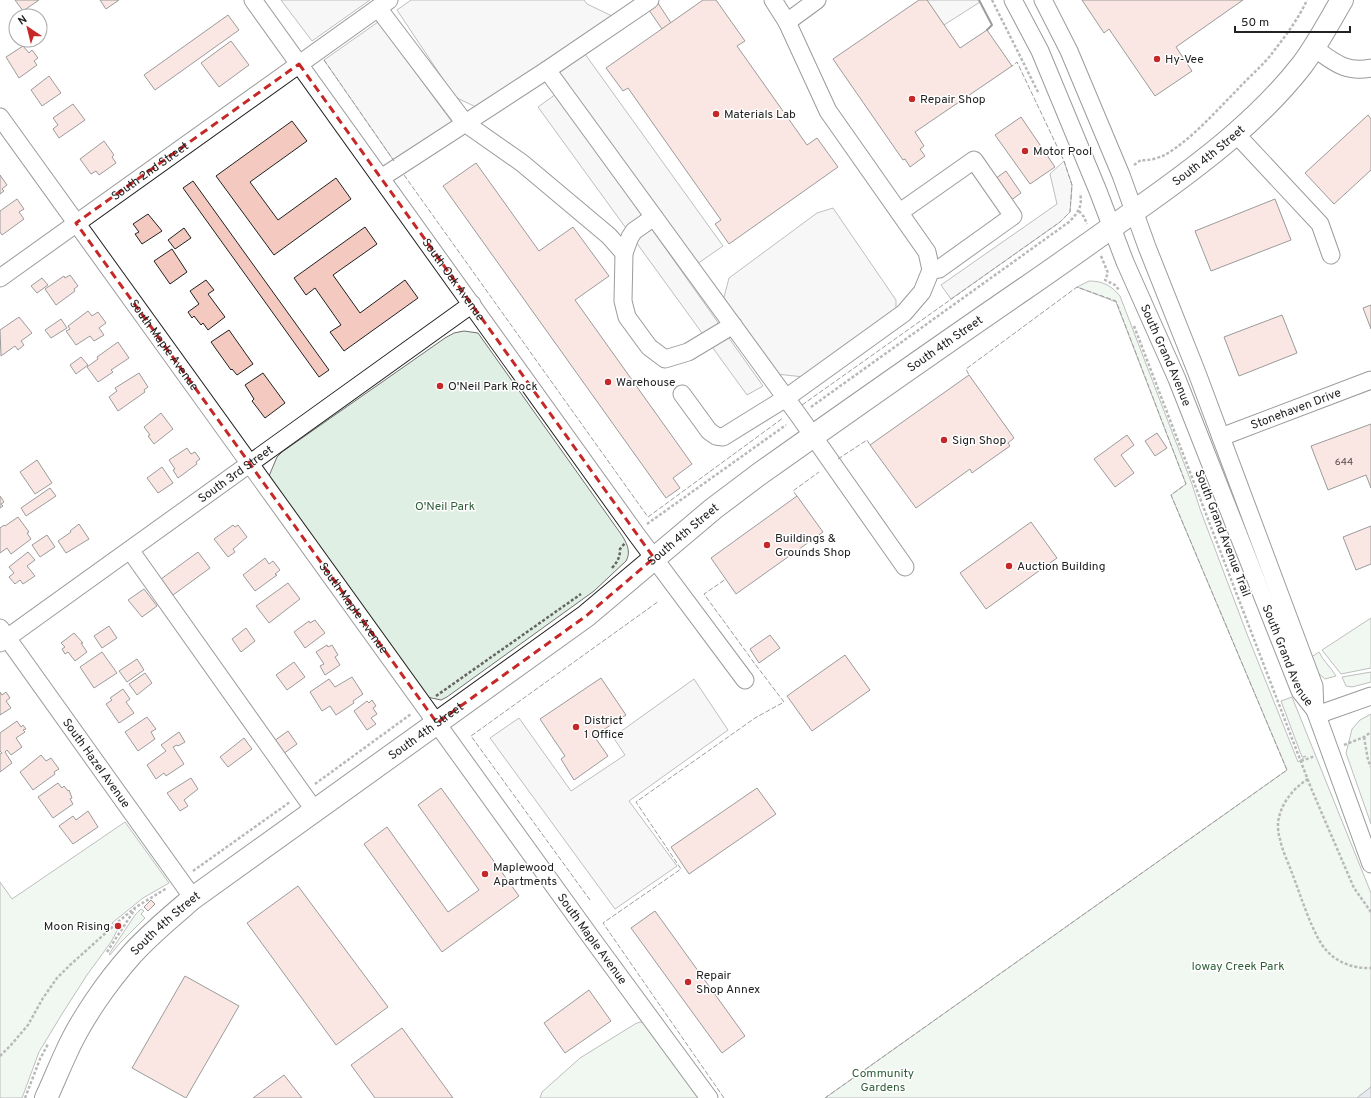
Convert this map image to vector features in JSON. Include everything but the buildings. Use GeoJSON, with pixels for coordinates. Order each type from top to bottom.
{"type":"FeatureCollection","features":[{"type":"Feature","properties":{"kind":"main road"},"geometry":{"type":"LineString","coordinates":[[1314,48],[1342,0]]}},
{"type":"Feature","properties":{"kind":"main road","name":"South 4th Street"},"geometry":{"type":"LineString","coordinates":[[46,1098],[66,1052],[85,1018],[106,986],[132,953],[193,898],[586,616],[713,509],[813,436],[1134,212],[1192,169],[1236,134],[1260,112],[1301,66],[1314,48]]}},
{"type":"Feature","properties":{"kind":"street","name":"South Oak Avenue"},"geometry":{"type":"LineString","coordinates":[[253,0],[654,558],[745,680]]}},
{"type":"Feature","properties":{"kind":"street"},"geometry":{"type":"LineString","coordinates":[[381,178],[547,70],[650,0]]}},
{"type":"Feature","properties":{"kind":"street"},"geometry":{"type":"LineString","coordinates":[[682,394],[710,431],[716,436],[723,436],[786,398],[904,313],[922,292],[931,270],[927,252],[828,111],[787,22],[773,0]]}},
{"type":"Feature","properties":{"kind":"street"},"geometry":{"type":"LineString","coordinates":[[787,22],[817,0]]}},
{"type":"Feature","properties":{"kind":"street","name":"South Grand Avenue"},"geometry":{"type":"LineString","coordinates":[[1013,0],[1040,51],[1098,191],[1111,228],[1177,379],[1300,691],[1316,713]]}},
{"type":"Feature","properties":{"kind":"street","name":"South Grand Avenue"},"geometry":{"type":"LineString","coordinates":[[1044,0],[1069,51],[1121,174],[1134,212],[1221,437],[1314,686],[1316,713],[1371,864]]}},
{"type":"Feature","properties":{"kind":"street","name":"South 2nd Street"},"geometry":{"type":"LineString","coordinates":[[0,278],[384,4]]}},
{"type":"Feature","properties":{"kind":"street"},"geometry":{"type":"LineString","coordinates":[[384,4],[465,123],[522,163],[608,236],[624,253]]}},
{"type":"Feature","properties":{"kind":"street"},"geometry":{"type":"LineString","coordinates":[[1314,48],[1336,64],[1346,69],[1362,70],[1371,68]]}},
{"type":"Feature","properties":{"kind":"street"},"geometry":{"type":"LineString","coordinates":[[547,70],[786,398],[905,567]]}},
{"type":"Feature","properties":{"kind":"street","name":"South Maple Avenue"},"geometry":{"type":"LineString","coordinates":[[0,117],[611,966],[709,1098]]}},
{"type":"Feature","properties":{"kind":"street"},"geometry":{"type":"LineString","coordinates":[[1236,134],[1320,224],[1331,255]]}},
{"type":"Feature","properties":{"kind":"street"},"geometry":{"type":"LineString","coordinates":[[900,212],[974,160],[1013,216],[939,269],[931,270]]}},
{"type":"Feature","properties":{"kind":"street"},"geometry":{"type":"LineString","coordinates":[[654,216],[634,231],[624,253],[624,301],[627,317],[648,347],[665,359],[688,352],[733,325]]}},
{"type":"Feature","properties":{"kind":"street","name":"South 3rd Street"},"geometry":{"type":"LineString","coordinates":[[2,636],[130,550],[472,304]]}},
{"type":"Feature","properties":{"kind":"street","name":"Stonehaven Drive"},"geometry":{"type":"LineString","coordinates":[[1221,437],[1244,430],[1371,380]]}},
{"type":"Feature","properties":{"kind":"street"},"geometry":{"type":"LineString","coordinates":[[130,550],[315,811]]}},
{"type":"Feature","properties":{"kind":"street","name":"South Hazel Avenue"},"geometry":{"type":"LineString","coordinates":[[2,636],[193,898]]}},
{"type":"Feature","properties":{"kind":"street"},"geometry":{"type":"LineString","coordinates":[[1316,713],[1371,696]]}},
{"type":"Feature","properties":{"kind":"path"},"geometry":{"type":"LineString","coordinates":[[992,0],[1039,94]]}},
{"type":"Feature","properties":{"kind":"path"},"geometry":{"type":"LineString","coordinates":[[1138,162],[1141,160],[1146,161],[1155,159],[1165,155],[1209,118],[1269,57],[1289,30],[1307,0]]}},
{"type":"Feature","properties":{"kind":"path"},"geometry":{"type":"LineString","coordinates":[[806,411],[1069,222],[1078,212],[1082,200],[1078,187]]}},
{"type":"Feature","properties":{"kind":"path"},"geometry":{"type":"LineString","coordinates":[[1078,212],[1084,217]]}},
{"type":"Feature","properties":{"kind":"path"},"geometry":{"type":"LineString","coordinates":[[1108,273],[1105,280],[1115,285],[1122,294]]}},
{"type":"Feature","properties":{"kind":"path","name":"South Grand Avenue Trail"},"geometry":{"type":"LineString","coordinates":[[1133,324],[1308,779],[1354,888],[1371,912]]}},
{"type":"Feature","properties":{"kind":"path"},"geometry":{"type":"LineString","coordinates":[[646,525],[787,424]]}},
{"type":"Feature","properties":{"kind":"path"},"geometry":{"type":"LineString","coordinates":[[611,570],[618,562],[620,549],[626,542]]}},
{"type":"Feature","properties":{"kind":"path"},"geometry":{"type":"LineString","coordinates":[[433,699],[586,590]]}},
{"type":"Feature","properties":{"kind":"path"},"geometry":{"type":"LineString","coordinates":[[1348,743],[1364,737],[1371,732]]}},
{"type":"Feature","properties":{"kind":"path"},"geometry":{"type":"LineString","coordinates":[[1364,737],[1368,760],[1371,767]]}},
{"type":"Feature","properties":{"kind":"path"},"geometry":{"type":"LineString","coordinates":[[1301,761],[1315,756]]}},
{"type":"Feature","properties":{"kind":"path"},"geometry":{"type":"LineString","coordinates":[[1308,779],[1291,793],[1283,807],[1278,824],[1280,840],[1321,944],[1339,960],[1356,967],[1371,968]]}},
{"type":"Feature","properties":{"kind":"path"},"geometry":{"type":"LineString","coordinates":[[0,1056],[28,1025],[43,998],[70,964],[136,907],[171,887]]}},
{"type":"Feature","properties":{"kind":"highlighted area"},"geometry":{"type":"Polygon","coordinates":[[[299,64],[654,558],[586,616],[437,723],[76,223],[299,64]]]}},
{"type":"Feature","properties":{"kind":"green space","name":"Ioway Creek Park"},"geometry":{"type":"Polygon","coordinates":[[[1089,281],[1106,284],[1120,296],[1192,484],[1247,634],[1298,762],[1306,756],[1302,757],[1281,701],[1292,697],[1371,893],[1371,1087],[1357,1098],[825,1098],[1287,770],[1171,495],[1186,484],[1116,302],[1077,287],[1089,281]]]}},
{"type":"Feature","properties":{"kind":"green space","name":"O'Neil Park"},"geometry":{"type":"Polygon","coordinates":[[[464,331],[478,333],[622,535],[628,548],[628,557],[626,561],[594,591],[441,700],[427,697],[272,484],[269,476],[277,457],[282,452],[445,338],[454,333],[464,331]]]}},
{"type":"Feature","properties":{"kind":"green space"},"geometry":{"type":"Polygon","coordinates":[[[1371,618],[1371,668],[1341,674],[1322,650],[1371,618]]]}},
{"type":"Feature","properties":{"kind":"green space"},"geometry":{"type":"Polygon","coordinates":[[[1319,652],[1336,676],[1325,679],[1316,671],[1310,658],[1319,652]]]}},
{"type":"Feature","properties":{"kind":"green space"},"geometry":{"type":"Polygon","coordinates":[[[1371,672],[1371,682],[1352,687],[1346,686],[1342,677],[1371,672]]]}},
{"type":"Feature","properties":{"kind":"green space"},"geometry":{"type":"Polygon","coordinates":[[[1371,714],[1371,824],[1346,753],[1352,729],[1360,720],[1371,714]]]}},
{"type":"Feature","properties":{"kind":"green space"},"geometry":{"type":"Polygon","coordinates":[[[125,822],[169,883],[143,898],[112,923],[118,929],[111,942],[87,975],[39,1052],[22,1098],[0,1098],[0,882],[12,899],[125,822]]]}},
{"type":"Feature","properties":{"kind":"green space"},"geometry":{"type":"Polygon","coordinates":[[[141,909],[144,911],[141,914],[145,918],[110,955],[109,954],[135,915],[141,909]]]}},
{"type":"Feature","properties":{"kind":"green space"},"geometry":{"type":"Polygon","coordinates":[[[640,1022],[645,1023],[706,1098],[540,1098],[542,1092],[580,1058],[640,1022]]]}},
{"type":"Feature","properties":{"kind":"shaded area"},"geometry":{"type":"Polygon","coordinates":[[[281,0],[370,0],[312,41],[281,0]]]}},
{"type":"Feature","properties":{"kind":"shaded area"},"geometry":{"type":"Polygon","coordinates":[[[411,0],[584,0],[587,4],[612,16],[478,108],[455,97],[397,10],[411,0]]]}},
{"type":"Feature","properties":{"kind":"shaded area"},"geometry":{"type":"Polygon","coordinates":[[[926,0],[979,0],[980,2],[944,25],[926,0]]]}},
{"type":"Feature","properties":{"kind":"shaded area"},"geometry":{"type":"Polygon","coordinates":[[[378,22],[452,122],[394,161],[324,60],[378,22]]]}},
{"type":"Feature","properties":{"kind":"shaded area"},"geometry":{"type":"Polygon","coordinates":[[[585,54],[723,246],[697,264],[559,73],[585,54]]]}},
{"type":"Feature","properties":{"kind":"shaded area"},"geometry":{"type":"Polygon","coordinates":[[[556,94],[763,386],[747,395],[538,107],[556,94]]]}},
{"type":"Feature","properties":{"kind":"shaded area"},"geometry":{"type":"Polygon","coordinates":[[[1064,161],[1072,185],[1070,212],[1060,222],[951,299],[941,285],[1057,204],[1050,174],[1064,161]]]}},
{"type":"Feature","properties":{"kind":"shaded area"},"geometry":{"type":"Polygon","coordinates":[[[833,208],[896,300],[896,312],[804,377],[776,374],[723,301],[729,278],[817,213],[833,208]]]}},
{"type":"Feature","properties":{"kind":"shaded area"},"geometry":{"type":"Polygon","coordinates":[[[694,679],[728,730],[629,801],[677,866],[615,909],[490,738],[519,718],[571,791],[625,755],[613,737],[694,679]]]}},
{"type":"Feature","properties":{"kind":"shaded area"},"geometry":{"type":"Polygon","coordinates":[[[1371,1087],[1371,1098],[1357,1098],[1358,1097],[1371,1087]]]}},
{"type":"Feature","properties":{"kind":"fence"},"geometry":{"type":"LineString","coordinates":[[324,60],[394,161]]}},
{"type":"Feature","properties":{"kind":"fence"},"geometry":{"type":"LineString","coordinates":[[802,405],[1060,222],[1070,212],[1072,185],[1064,161],[1017,62],[1012,66]]}},
{"type":"Feature","properties":{"kind":"fence"},"geometry":{"type":"LineString","coordinates":[[404,175],[648,517],[783,418]]}},
{"type":"Feature","properties":{"kind":"fence"},"geometry":{"type":"LineString","coordinates":[[825,1098],[1287,770],[1171,495],[1186,484],[1116,301],[1077,287],[966,369],[969,375]]}},
{"type":"Feature","properties":{"kind":"fence"},"geometry":{"type":"LineString","coordinates":[[838,459],[867,440],[870,445]]}},
{"type":"Feature","properties":{"kind":"fence"},"geometry":{"type":"LineString","coordinates":[[797,496],[793,491],[819,472]]}},
{"type":"Feature","properties":{"kind":"fence"},"geometry":{"type":"LineString","coordinates":[[724,1098],[603,923],[681,869],[636,802],[755,718],[784,702],[704,594],[726,579]]}},
{"type":"Feature","properties":{"kind":"fence"},"geometry":{"type":"LineString","coordinates":[[590,900],[471,736],[659,601]]}},
{"type":"Feature","properties":{"kind":"wall"},"geometry":{"type":"LineString","coordinates":[[979,0],[992,25],[987,30]]}},
{"type":"Feature","properties":{"kind":"place","name":"Hy-Vee"},"geometry":{"type":"Point","coordinates":[1157,59]}},
{"type":"Feature","properties":{"kind":"place","name":"Repair Shop"},"geometry":{"type":"Point","coordinates":[912,99]}},
{"type":"Feature","properties":{"kind":"place","name":"Materials Lab"},"geometry":{"type":"Point","coordinates":[716,114]}},
{"type":"Feature","properties":{"kind":"place","name":"Motor Pool"},"geometry":{"type":"Point","coordinates":[1025,151]}},
{"type":"Feature","properties":{"kind":"place","name":"Warehouse"},"geometry":{"type":"Point","coordinates":[608,382]}},
{"type":"Feature","properties":{"kind":"place","name":"O'Neil Park Rock"},"geometry":{"type":"Point","coordinates":[440,386]}},
{"type":"Feature","properties":{"kind":"place","name":"Sign Shop"},"geometry":{"type":"Point","coordinates":[944,440]}},
{"type":"Feature","properties":{"kind":"place","name":"Buildings & Grounds Shop"},"geometry":{"type":"Point","coordinates":[767,545]}},
{"type":"Feature","properties":{"kind":"place","name":"Auction Building"},"geometry":{"type":"Point","coordinates":[1009,566]}},
{"type":"Feature","properties":{"kind":"place","name":"District 1 Office"},"geometry":{"type":"Point","coordinates":[576,727]}},
{"type":"Feature","properties":{"kind":"place","name":"Maplewood Apartments"},"geometry":{"type":"Point","coordinates":[485,874]}},
{"type":"Feature","properties":{"kind":"place","name":"Moon Rising"},"geometry":{"type":"Point","coordinates":[118,926]}},
{"type":"Feature","properties":{"kind":"place","name":"Repair Shop Annex"},"geometry":{"type":"Point","coordinates":[688,982]}},
{"type":"Feature","properties":{"kind":"park label","name":"Community Gardens"},"geometry":{"type":"Point","coordinates":[883,1080]}}]}
